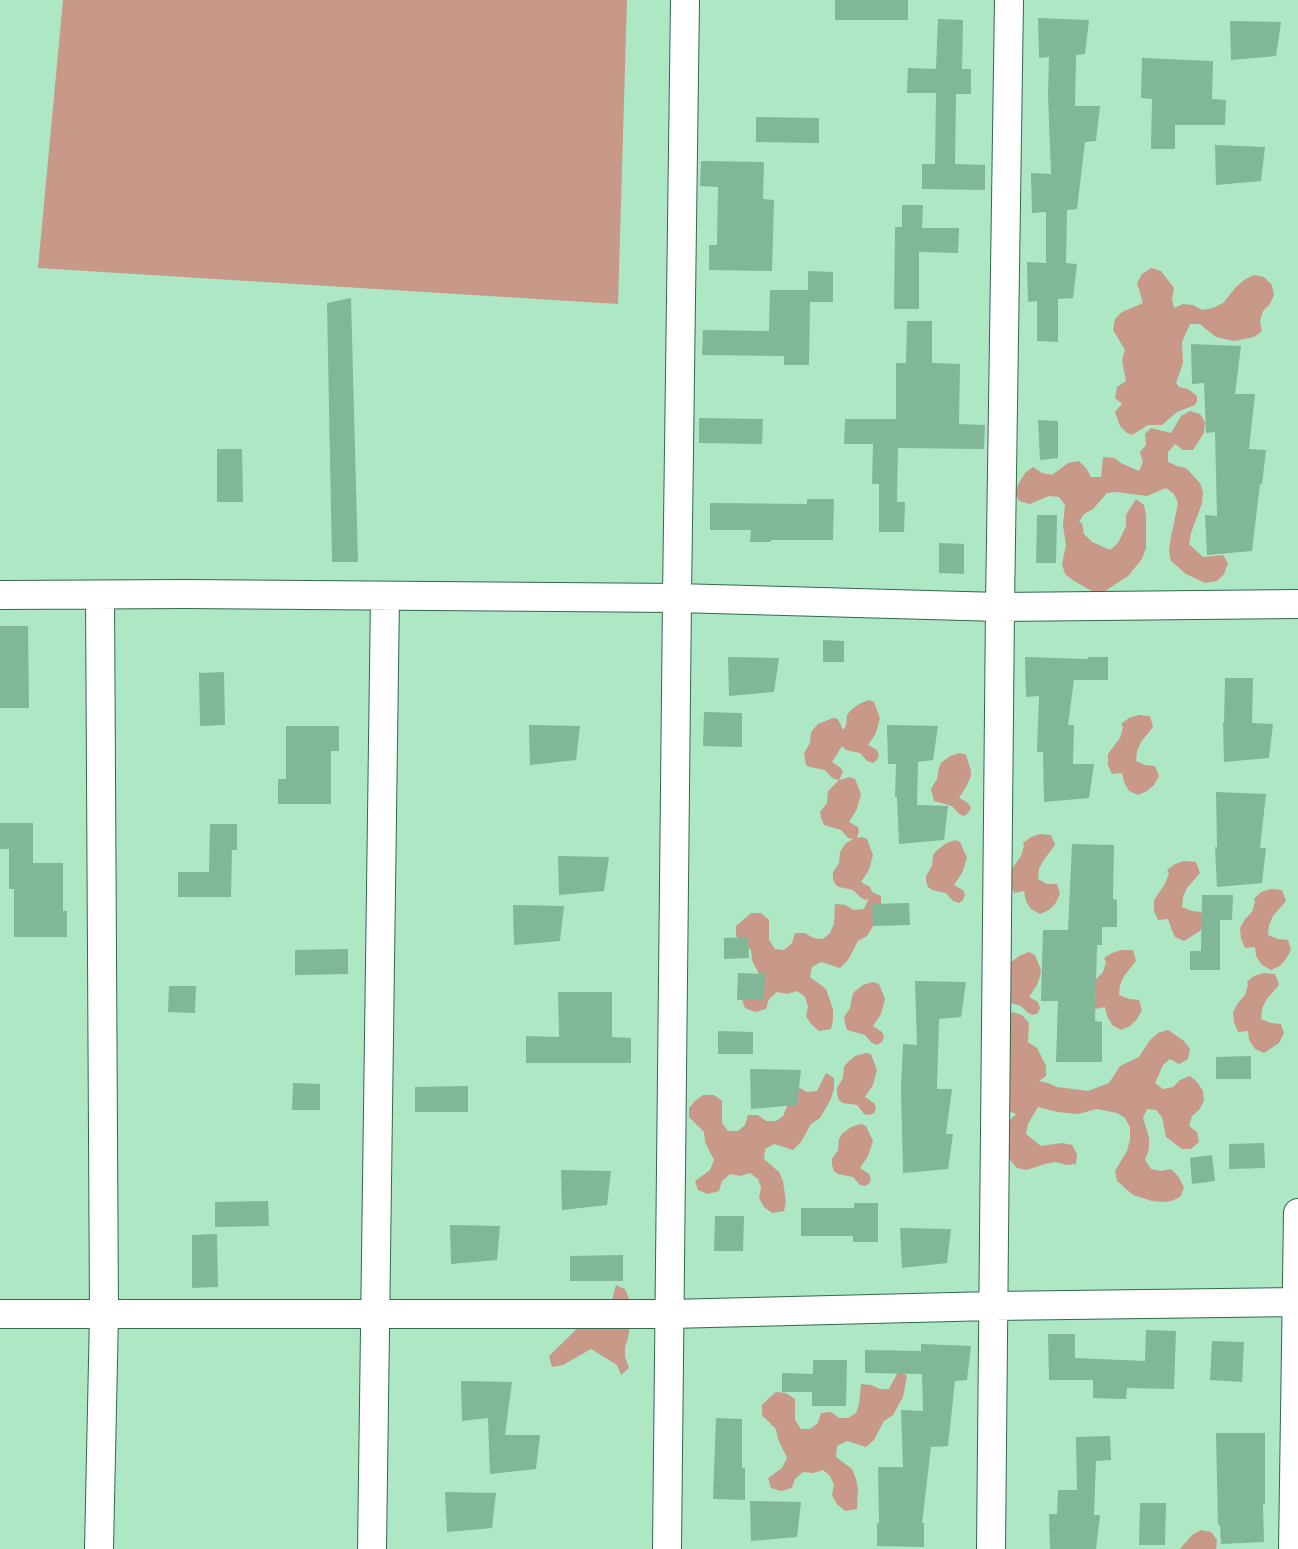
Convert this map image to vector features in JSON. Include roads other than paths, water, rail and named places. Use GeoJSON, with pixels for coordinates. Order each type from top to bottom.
{"type":"FeatureCollection","features":[{"type":"Feature","properties":{"kind":"street"},"geometry":{"type":"LineString","coordinates":[[667,1549],[685,0]]}},
{"type":"Feature","properties":{"kind":"street"},"geometry":{"type":"LineString","coordinates":[[991,1549],[1000,607],[1009,0]]}},
{"type":"Feature","properties":{"kind":"street"},"geometry":{"type":"LineString","coordinates":[[99,1549],[104,1314],[100,594]]}},
{"type":"Feature","properties":{"kind":"street"},"geometry":{"type":"LineString","coordinates":[[0,595],[677,598],[1000,607],[1298,604]]}},
{"type":"Feature","properties":{"kind":"street"},"geometry":{"type":"LineString","coordinates":[[372,1549],[385,596]]}},
{"type":"Feature","properties":{"kind":"street"},"geometry":{"type":"LineString","coordinates":[[1293,1549],[1298,1213]]}},
{"type":"Feature","properties":{"kind":"street"},"geometry":{"type":"LineString","coordinates":[[0,1314],[670,1314],[993,1306],[1297,1302]]}}]}
